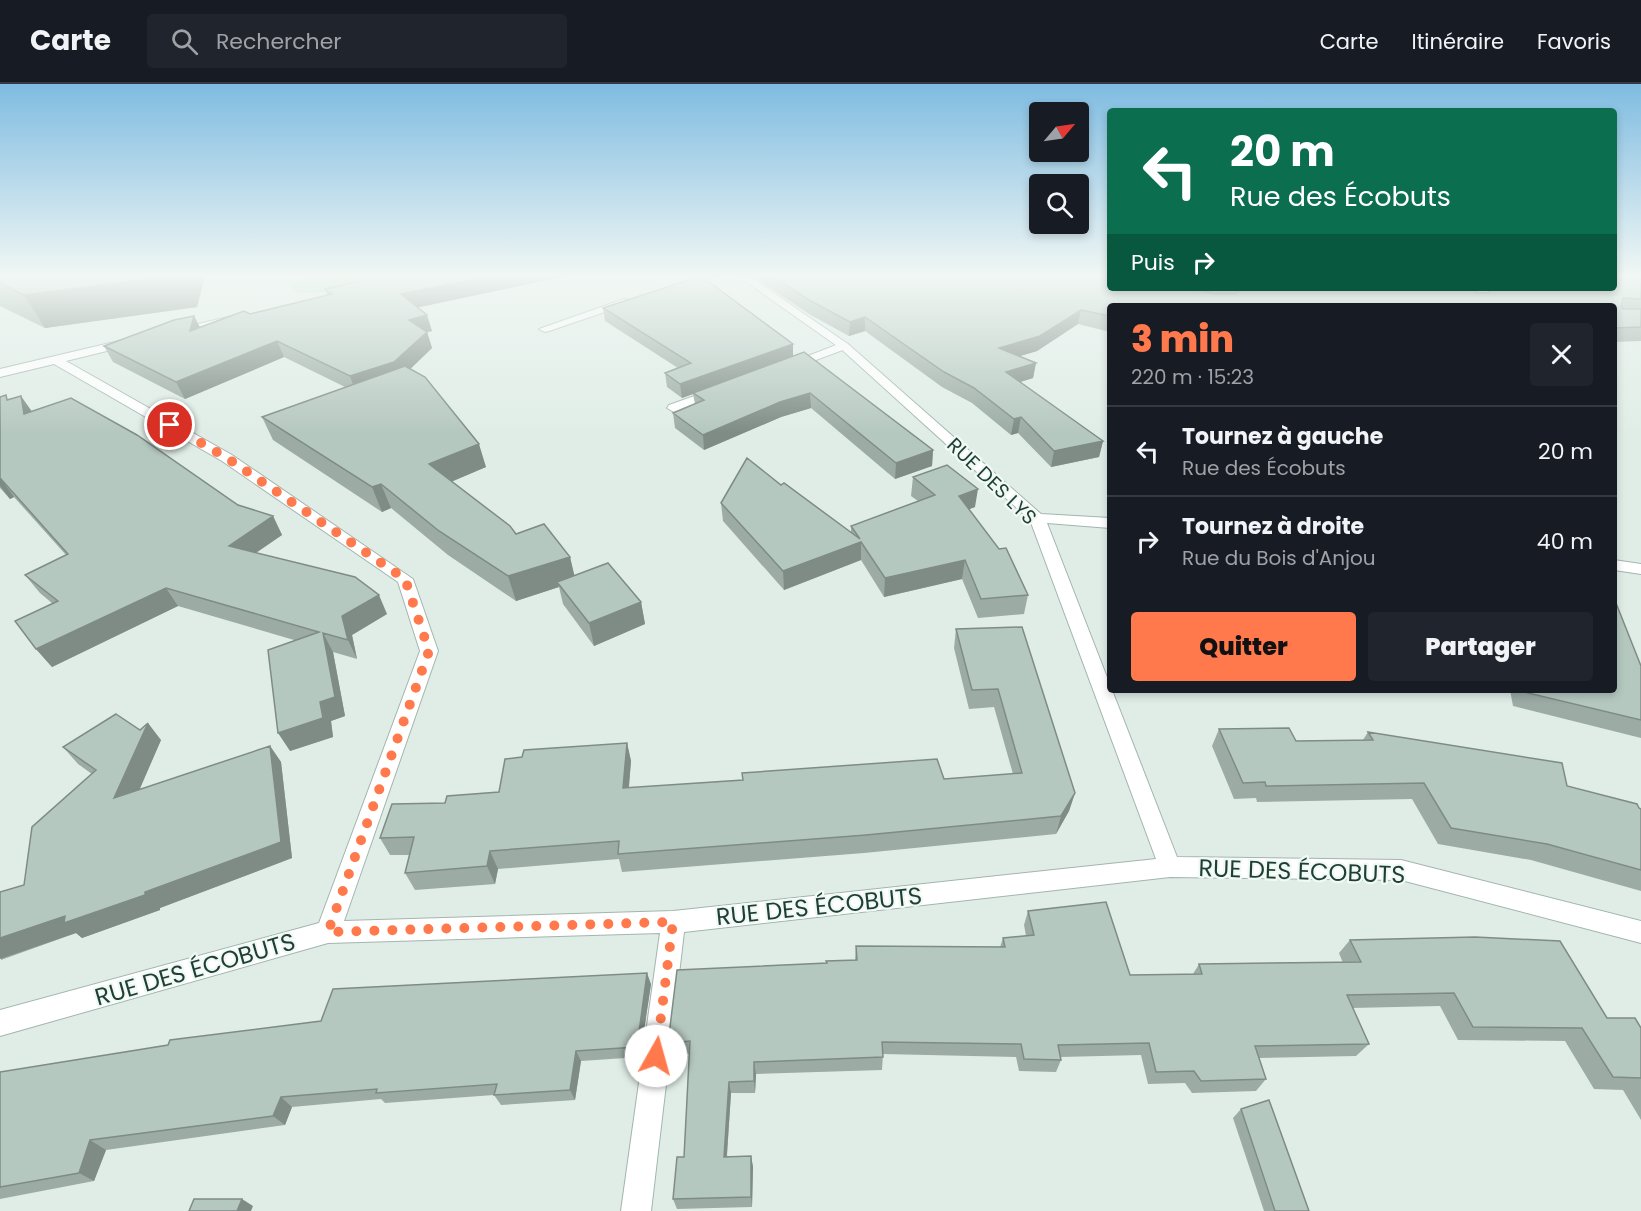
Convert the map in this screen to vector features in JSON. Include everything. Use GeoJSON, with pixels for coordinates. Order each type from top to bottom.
{"type":"FeatureCollection","features":[{"type":"Feature","properties":{"kind":"street"},"geometry":{"type":"LineString","coordinates":[[167,334],[189,329]]}},
{"type":"Feature","properties":{"kind":"street","name":"RUE DES LYS"},"geometry":{"type":"LineString","coordinates":[[819,329],[844,346],[1037,518],[1170,867]]}},
{"type":"Feature","properties":{"kind":"street"},"geometry":{"type":"LineString","coordinates":[[0,373],[134,342]]}},
{"type":"Feature","properties":{"kind":"street"},"geometry":{"type":"LineString","coordinates":[[780,369],[844,346]]}},
{"type":"Feature","properties":{"kind":"street"},"geometry":{"type":"LineString","coordinates":[[56,360],[227,458],[405,579],[429,651],[328,932]]}},
{"type":"Feature","properties":{"kind":"street"},"geometry":{"type":"LineString","coordinates":[[674,408],[727,389]]}},
{"type":"Feature","properties":{"kind":"street"},"geometry":{"type":"LineString","coordinates":[[1037,518],[1107,523]]}},
{"type":"Feature","properties":{"kind":"street"},"geometry":{"type":"LineString","coordinates":[[1617,565],[1641,569]]}},
{"type":"Feature","properties":{"kind":"street","name":"RUE DES ÉCOBUTS"},"geometry":{"type":"LineString","coordinates":[[0,1023],[328,932],[673,922],[1170,867],[1401,870],[1641,932]]}},
{"type":"Feature","properties":{"kind":"street"},"geometry":{"type":"LineString","coordinates":[[636,1211],[673,922]]}},
{"type":"Feature","properties":{"kind":"building"},"geometry":{"type":"Polygon","coordinates":[[[151,329],[191,329],[190,331],[196,329],[422,329],[427,332],[394,362],[350,376],[277,341],[176,382],[104,346],[151,329]]]}},
{"type":"Feature","properties":{"kind":"building"},"geometry":{"type":"Polygon","coordinates":[[[636,329],[772,329],[793,344],[680,384],[665,373],[691,363],[636,329]]]}},
{"type":"Feature","properties":{"kind":"building"},"geometry":{"type":"Polygon","coordinates":[[[882,329],[1052,329],[1040,336],[999,348],[1036,363],[1006,372],[1103,441],[1054,451],[1021,417],[1014,419],[974,388],[944,372],[882,329]]]}},
{"type":"Feature","properties":{"kind":"building"},"geometry":{"type":"Polygon","coordinates":[[[804,352],[933,450],[896,463],[810,393],[780,402],[703,435],[673,413],[704,400],[693,393],[804,352]]]}},
{"type":"Feature","properties":{"kind":"building"},"geometry":{"type":"Polygon","coordinates":[[[405,366],[425,377],[479,444],[429,464],[510,526],[516,534],[544,524],[570,557],[508,576],[439,531],[381,484],[372,487],[262,417],[405,366]]]}},
{"type":"Feature","properties":{"kind":"building"},"geometry":{"type":"Polygon","coordinates":[[[6,395],[7,400],[21,396],[24,414],[71,398],[137,435],[238,505],[273,516],[229,546],[355,577],[379,595],[342,616],[348,640],[323,633],[335,697],[320,702],[323,718],[278,733],[268,650],[319,632],[166,588],[36,649],[15,621],[58,601],[25,575],[68,554],[0,480],[0,397],[6,395]]]}},
{"type":"Feature","properties":{"kind":"building"},"geometry":{"type":"Polygon","coordinates":[[[747,458],[781,485],[784,483],[860,539],[851,526],[935,495],[913,477],[947,465],[978,489],[959,496],[999,549],[1006,548],[1028,595],[981,599],[965,560],[885,578],[861,542],[783,571],[721,503],[747,458]]]}},
{"type":"Feature","properties":{"kind":"building"},"geometry":{"type":"Polygon","coordinates":[[[608,563],[641,602],[589,623],[557,582],[608,563]]]}},
{"type":"Feature","properties":{"kind":"building"},"geometry":{"type":"Polygon","coordinates":[[[1617,606],[1641,666],[1641,720],[1528,693],[1617,693],[1617,606]]]}},
{"type":"Feature","properties":{"kind":"building"},"geometry":{"type":"Polygon","coordinates":[[[1022,627],[1075,793],[1061,816],[866,835],[618,854],[619,841],[490,851],[487,866],[405,873],[414,837],[380,838],[392,804],[445,803],[447,796],[499,792],[505,759],[522,757],[524,750],[627,743],[623,788],[743,780],[742,773],[937,759],[944,779],[1022,773],[998,689],[972,690],[956,629],[1022,627]]]}},
{"type":"Feature","properties":{"kind":"building"},"geometry":{"type":"Polygon","coordinates":[[[116,714],[140,730],[148,723],[114,798],[270,746],[281,842],[145,892],[145,895],[64,923],[65,916],[0,938],[0,892],[24,885],[32,827],[96,770],[63,747],[116,714]]]}},
{"type":"Feature","properties":{"kind":"building"},"geometry":{"type":"Polygon","coordinates":[[[1289,728],[1296,741],[1373,740],[1368,732],[1562,763],[1567,786],[1637,804],[1641,809],[1641,870],[1547,844],[1451,828],[1424,783],[1266,786],[1265,782],[1243,783],[1219,729],[1289,728]]]}},
{"type":"Feature","properties":{"kind":"building"},"geometry":{"type":"Polygon","coordinates":[[[1106,902],[1130,975],[1202,974],[1199,964],[1361,962],[1350,940],[1475,937],[1560,941],[1607,1018],[1635,1018],[1641,1028],[1641,1078],[1613,1077],[1582,1028],[1473,1027],[1454,993],[1347,995],[1369,1044],[1255,1046],[1266,1079],[1201,1081],[1194,1071],[1156,1072],[1149,1043],[1058,1045],[1061,1060],[1024,1059],[1021,1044],[882,1042],[883,1057],[754,1062],[754,1081],[729,1082],[724,1157],[751,1156],[751,1197],[673,1199],[677,1157],[684,1157],[690,1041],[668,1043],[677,970],[857,960],[856,946],[1005,947],[1003,938],[1034,935],[1028,911],[1106,902]]]}},
{"type":"Feature","properties":{"kind":"building"},"geometry":{"type":"Polygon","coordinates":[[[647,973],[637,1047],[576,1051],[570,1090],[494,1095],[497,1084],[376,1093],[377,1089],[281,1097],[273,1116],[90,1140],[79,1173],[0,1187],[0,1072],[168,1045],[170,1040],[321,1021],[333,989],[647,973]]]}},
{"type":"Feature","properties":{"kind":"building"},"geometry":{"type":"Polygon","coordinates":[[[1269,1100],[1309,1211],[1275,1211],[1241,1109],[1269,1100]]]}},
{"type":"Feature","properties":{"kind":"building"},"geometry":{"type":"Polygon","coordinates":[[[194,1199],[242,1199],[237,1211],[189,1211],[194,1199]]]}},
{"type":"Feature","properties":{"kind":"route"},"geometry":{"type":"LineString","coordinates":[[170,425],[227,458],[405,579],[429,651],[328,932],[673,922],[656,1056]]}}]}
